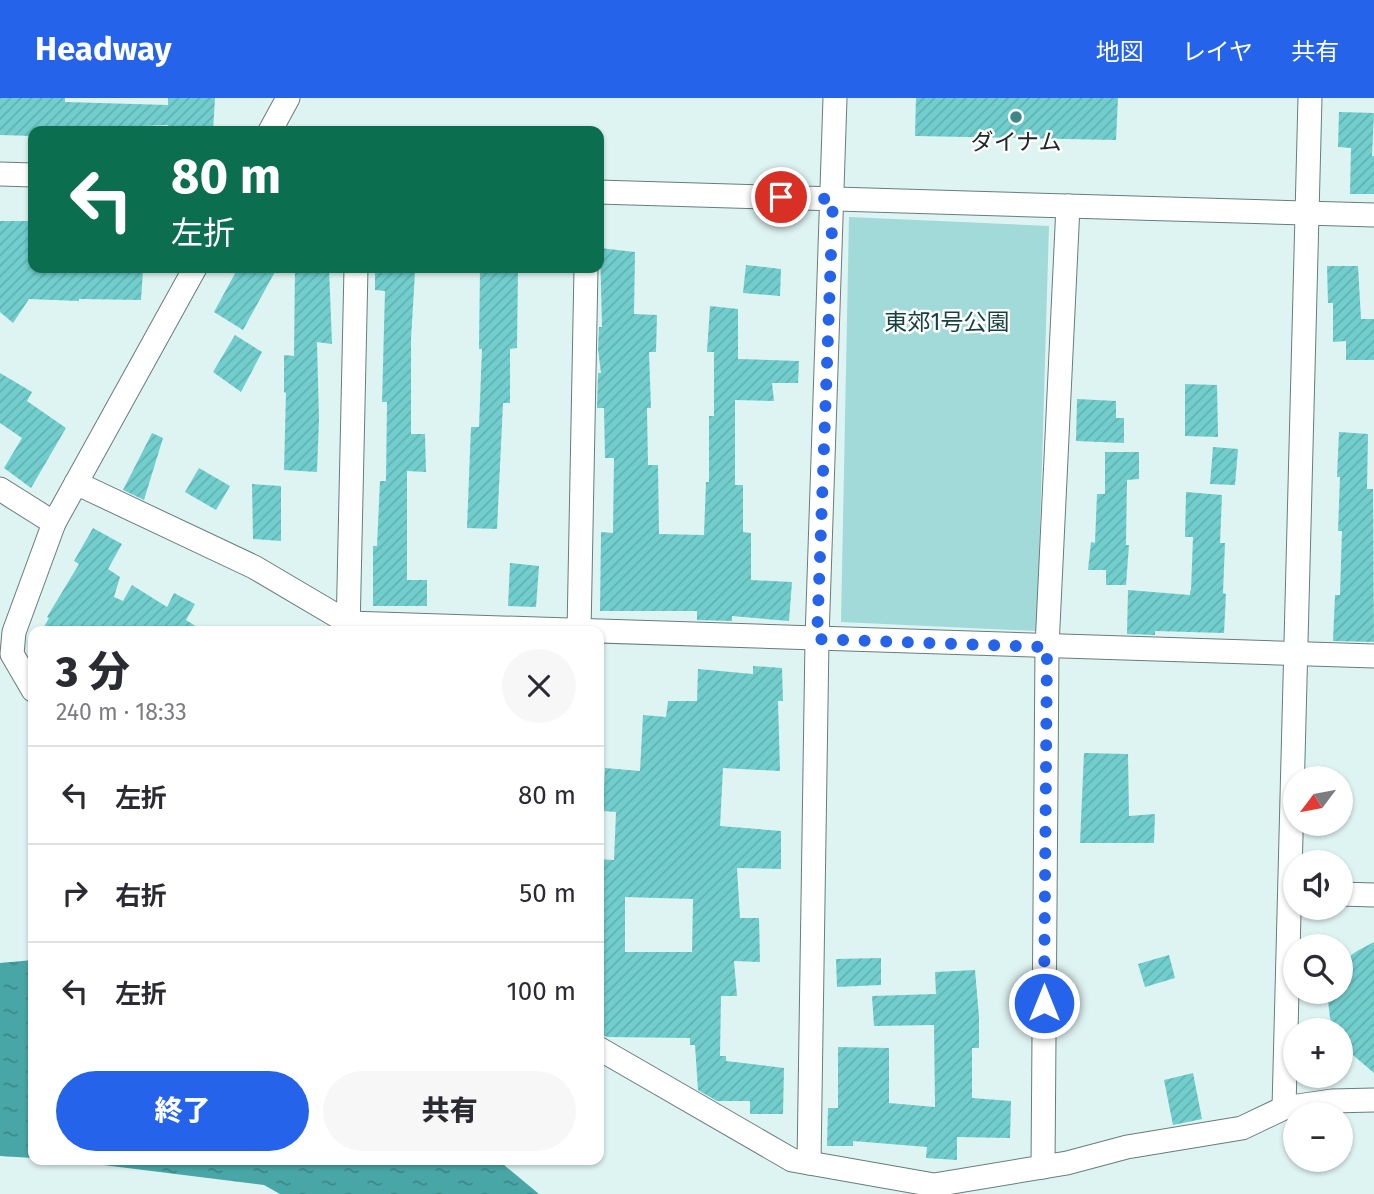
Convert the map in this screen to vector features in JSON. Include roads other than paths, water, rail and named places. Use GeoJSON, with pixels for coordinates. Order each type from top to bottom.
{"type":"FeatureCollection","features":[{"type":"Feature","properties":{"kind":"street"},"geometry":{"type":"LineString","coordinates":[[273,126],[288,98]]}},
{"type":"Feature","properties":{"kind":"street"},"geometry":{"type":"LineString","coordinates":[[808,1163],[817,639],[835,98]]}},
{"type":"Feature","properties":{"kind":"street"},"geometry":{"type":"LineString","coordinates":[[1293,850],[1310,98]]}},
{"type":"Feature","properties":{"kind":"street"},"geometry":{"type":"LineString","coordinates":[[0,174],[28,175]]}},
{"type":"Feature","properties":{"kind":"street"},"geometry":{"type":"LineString","coordinates":[[604,192],[1374,215]]}},
{"type":"Feature","properties":{"kind":"street"},"geometry":{"type":"LineString","coordinates":[[1043,1167],[1047,647],[1068,206]]}},
{"type":"Feature","properties":{"kind":"street"},"geometry":{"type":"LineString","coordinates":[[28,681],[12,654],[14,632],[54,523],[192,273]]}},
{"type":"Feature","properties":{"kind":"street"},"geometry":{"type":"LineString","coordinates":[[349,626],[356,273]]}},
{"type":"Feature","properties":{"kind":"street"},"geometry":{"type":"LineString","coordinates":[[579,626],[586,273]]}},
{"type":"Feature","properties":{"kind":"street"},"geometry":{"type":"LineString","coordinates":[[76,483],[254,567],[347,626]]}},
{"type":"Feature","properties":{"kind":"street"},"geometry":{"type":"LineString","coordinates":[[0,489],[54,523]]}},
{"type":"Feature","properties":{"kind":"street"},"geometry":{"type":"LineString","coordinates":[[604,632],[1374,656]]}},
{"type":"Feature","properties":{"kind":"street"},"geometry":{"type":"LineString","coordinates":[[1353,894],[1374,895]]}},
{"type":"Feature","properties":{"kind":"street"},"geometry":{"type":"LineString","coordinates":[[1284,1102],[1291,920]]}},
{"type":"Feature","properties":{"kind":"street"},"geometry":{"type":"LineString","coordinates":[[604,1051],[792,1160],[934,1185],[1043,1167],[1127,1147],[1242,1128],[1283,1108]]}},
{"type":"Feature","properties":{"kind":"street"},"geometry":{"type":"LineString","coordinates":[[1325,1102],[1374,1100]]}},
{"type":"Feature","properties":{"kind":"water"},"geometry":{"type":"Polygon","coordinates":[[[28,960],[28,1158],[0,1156],[0,963],[28,960]]]}},
{"type":"Feature","properties":{"kind":"water"},"geometry":{"type":"Polygon","coordinates":[[[103,1165],[504,1165],[539,1194],[280,1194],[264,1185],[103,1165]]]}},
{"type":"Feature","properties":{"kind":"place","name":"ダイナム"},"geometry":{"type":"Point","coordinates":[1016,117]}},
{"type":"Feature","properties":{"kind":"park label","name":"東郊1号公園"},"geometry":{"type":"Point","coordinates":[947,322]}}]}
